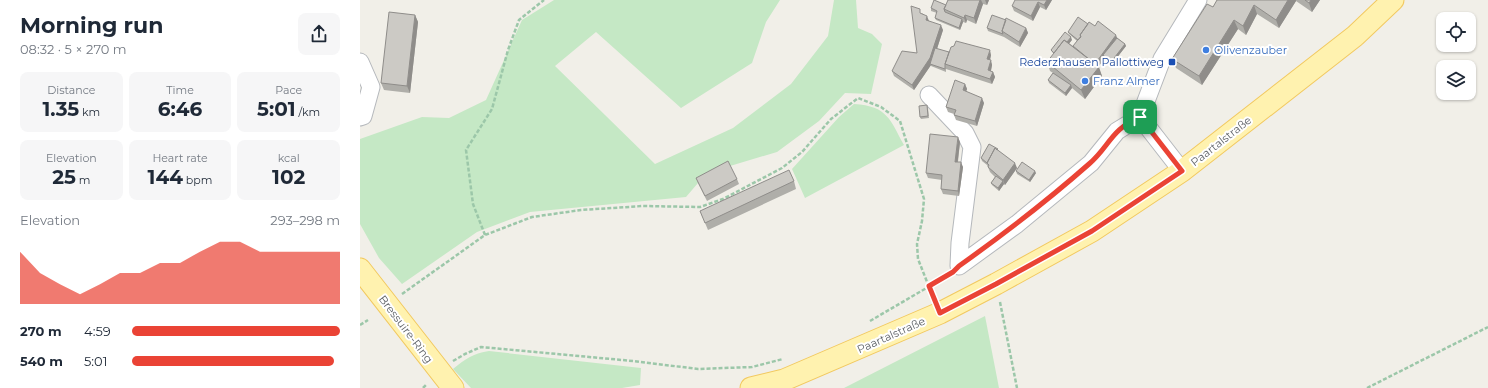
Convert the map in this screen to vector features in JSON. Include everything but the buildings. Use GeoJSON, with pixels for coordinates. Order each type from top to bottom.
{"type":"FeatureCollection","features":[{"type":"Feature","properties":{"kind":"main road","name":"Paartalstraße"},"geometry":{"type":"LineString","coordinates":[[750,388],[797,375],[940,313],[1092,231],[1182,171],[1355,36],[1392,0]]}},
{"type":"Feature","properties":{"kind":"main road","name":"Bressuire-Ring"},"geometry":{"type":"LineString","coordinates":[[360,269],[453,388]]}},
{"type":"Feature","properties":{"kind":"street"},"geometry":{"type":"LineString","coordinates":[[959,266],[1018,224],[1091,163],[1117,131],[1140,117],[1162,59],[1198,0]]}},
{"type":"Feature","properties":{"kind":"street"},"geometry":{"type":"LineString","coordinates":[[360,62],[371,87],[363,116],[360,117]]}},
{"type":"Feature","properties":{"kind":"street"},"geometry":{"type":"LineString","coordinates":[[929,95],[965,133],[972,147],[960,243],[959,266]]}},
{"type":"Feature","properties":{"kind":"street"},"geometry":{"type":"LineString","coordinates":[[1140,117],[1182,171]]}},
{"type":"Feature","properties":{"kind":"path"},"geometry":{"type":"LineString","coordinates":[[485,235],[473,204],[466,150],[492,109],[508,50],[519,20],[544,0]]}},
{"type":"Feature","properties":{"kind":"path"},"geometry":{"type":"LineString","coordinates":[[400,295],[485,235],[532,217],[581,210],[643,206],[700,206],[723,199],[782,168],[802,152],[832,119],[858,98],[880,107],[900,121],[924,199],[922,221],[917,244],[918,259],[940,313]]}},
{"type":"Feature","properties":{"kind":"path"},"geometry":{"type":"LineString","coordinates":[[869,322],[953,272],[959,266]]}},
{"type":"Feature","properties":{"kind":"path"},"geometry":{"type":"LineString","coordinates":[[996,284],[1017,388]]}},
{"type":"Feature","properties":{"kind":"path"},"geometry":{"type":"LineString","coordinates":[[360,325],[368,320]]}},
{"type":"Feature","properties":{"kind":"path"},"geometry":{"type":"LineString","coordinates":[[1367,388],[1488,327]]}},
{"type":"Feature","properties":{"kind":"path"},"geometry":{"type":"LineString","coordinates":[[450,363],[481,347],[633,361],[698,369],[752,367],[788,358]]}},
{"type":"Feature","properties":{"kind":"path"},"geometry":{"type":"LineString","coordinates":[[423,388],[426,385]]}},
{"type":"Feature","properties":{"kind":"green space"},"geometry":{"type":"Polygon","coordinates":[[[554,0],[780,0],[766,22],[752,63],[681,108],[596,32],[555,66],[655,164],[733,128],[791,84],[828,36],[834,0],[856,0],[858,28],[872,34],[882,44],[871,94],[845,93],[819,121],[777,152],[730,166],[698,183],[686,197],[530,212],[477,232],[402,284],[379,258],[360,224],[360,139],[422,117],[449,118],[486,100],[522,20],[554,0]]]}},
{"type":"Feature","properties":{"kind":"green space"},"geometry":{"type":"Polygon","coordinates":[[[854,104],[865,105],[881,111],[891,122],[904,145],[805,198],[792,169],[839,117],[854,104]]]}},
{"type":"Feature","properties":{"kind":"green space"},"geometry":{"type":"Polygon","coordinates":[[[985,316],[999,388],[844,388],[985,316]]]}},
{"type":"Feature","properties":{"kind":"green space"},"geometry":{"type":"Polygon","coordinates":[[[489,351],[641,368],[640,385],[622,388],[471,388],[453,369],[470,357],[489,351]]]}},
{"type":"Feature","properties":{"kind":"place","name":"Olivenzauber"},"geometry":{"type":"Point","coordinates":[1206,50]}},
{"type":"Feature","properties":{"kind":"place","name":"Rederzhausen Pallottiweg"},"geometry":{"type":"Point","coordinates":[1172,62]}},
{"type":"Feature","properties":{"kind":"place","name":"Franz Almer"},"geometry":{"type":"Point","coordinates":[1085,81]}},
{"type":"Feature","properties":{"kind":"route"},"geometry":{"type":"LineString","coordinates":[[1140,117],[1182,171],[1092,231],[940,313],[929,286],[953,272],[959,266],[1018,224],[1091,163],[1117,131],[1140,117]]}}]}
